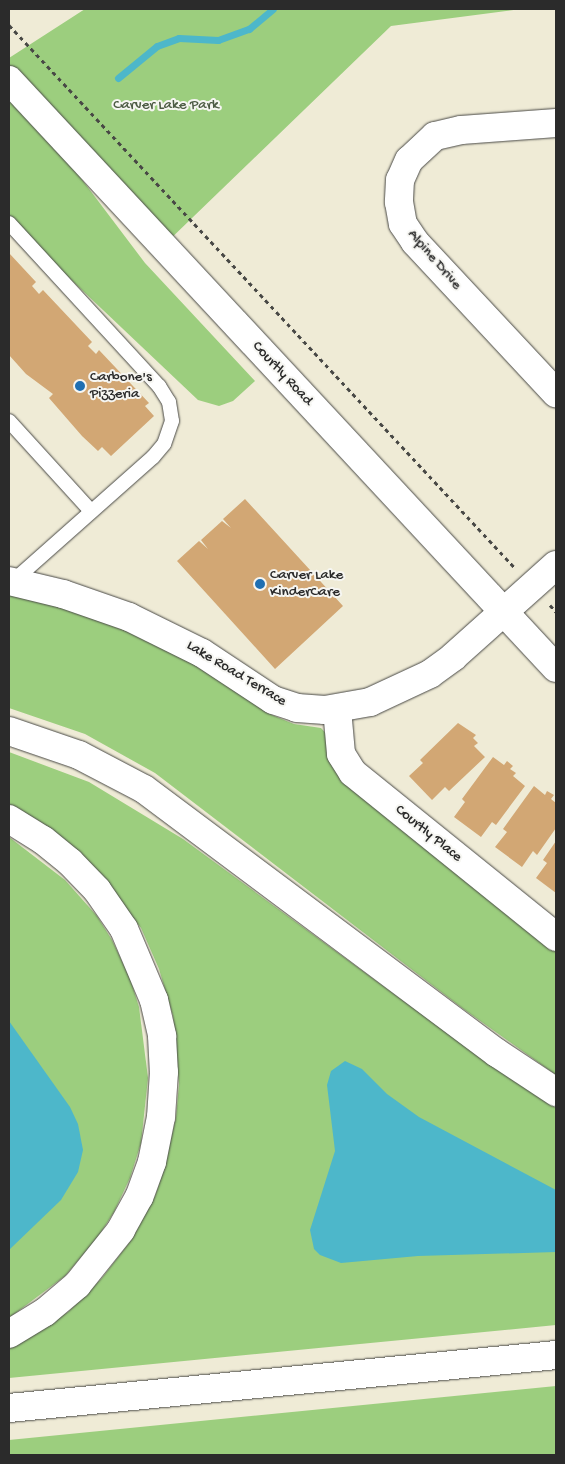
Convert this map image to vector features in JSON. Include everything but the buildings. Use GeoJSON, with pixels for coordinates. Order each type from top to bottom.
{"type":"FeatureCollection","features":[{"type":"Feature","properties":{"kind":"main road","name":"Courtly Road"},"geometry":{"type":"LineString","coordinates":[[9,80],[556,668]]}},
{"type":"Feature","properties":{"kind":"main road","name":"Alpine Drive"},"geometry":{"type":"LineString","coordinates":[[556,123],[462,130],[436,136],[409,160],[400,180],[399,202],[404,224],[415,242],[556,393]]}},
{"type":"Feature","properties":{"kind":"main road","name":"Lake Road Terrace"},"geometry":{"type":"LineString","coordinates":[[10,582],[75,597],[156,628],[202,653],[279,702],[304,710],[337,709],[378,700],[425,676],[453,657],[556,565]]}},
{"type":"Feature","properties":{"kind":"main road","name":"Courtly Place"},"geometry":{"type":"LineString","coordinates":[[337,709],[342,754],[353,773],[556,937]]}},
{"type":"Feature","properties":{"kind":"main road"},"geometry":{"type":"LineString","coordinates":[[9,731],[85,757],[144,789],[489,1047],[556,1092]]}},
{"type":"Feature","properties":{"kind":"main road"},"geometry":{"type":"LineString","coordinates":[[9,818],[43,840],[70,862],[96,890],[124,929],[136,950],[154,1000],[164,1072],[155,1150],[141,1192],[124,1225],[77,1285],[45,1312],[9,1334]]}},
{"type":"Feature","properties":{"kind":"main road"},"geometry":{"type":"LineString","coordinates":[[9,1408],[556,1356]]}},
{"type":"Feature","properties":{"kind":"lane"},"geometry":{"type":"LineString","coordinates":[[9,224],[159,386],[169,402],[172,421],[164,444],[153,457],[10,582]]}},
{"type":"Feature","properties":{"kind":"lane"},"geometry":{"type":"LineString","coordinates":[[9,421],[91,511]]}},
{"type":"Feature","properties":{"kind":"path"},"geometry":{"type":"LineString","coordinates":[[9,25],[556,612]]}},
{"type":"Feature","properties":{"kind":"green space","name":"Carver Lake Park"},"geometry":{"type":"Polygon","coordinates":[[[85,9],[521,9],[391,26],[163,246],[9,80],[9,58],[85,9]]]}},
{"type":"Feature","properties":{"kind":"green space"},"geometry":{"type":"Polygon","coordinates":[[[9,83],[145,263],[255,381],[233,401],[219,406],[198,400],[9,221],[9,83]]]}},
{"type":"Feature","properties":{"kind":"green space"},"geometry":{"type":"Polygon","coordinates":[[[9,595],[66,609],[126,631],[182,657],[272,715],[294,724],[321,728],[447,865],[556,951],[556,1075],[462,1008],[155,773],[85,734],[9,708],[9,595]]]}},
{"type":"Feature","properties":{"kind":"green space"},"geometry":{"type":"Polygon","coordinates":[[[9,752],[89,782],[183,839],[484,1060],[556,1108],[556,1325],[9,1378],[9,1349],[68,1312],[102,1278],[132,1239],[155,1196],[164,1169],[176,1117],[179,1084],[173,1016],[159,969],[141,928],[92,866],[39,821],[9,804],[9,752]]]}},
{"type":"Feature","properties":{"kind":"green space"},"geometry":{"type":"Polygon","coordinates":[[[9,837],[65,880],[97,916],[112,940],[130,978],[139,1007],[148,1078],[141,1143],[130,1178],[114,1212],[98,1237],[65,1276],[9,1318],[9,837]]]}},
{"type":"Feature","properties":{"kind":"green space"},"geometry":{"type":"Polygon","coordinates":[[[556,1386],[556,1455],[9,1455],[9,1440],[556,1386]]]}},
{"type":"Feature","properties":{"kind":"water"},"geometry":{"type":"Polygon","coordinates":[[[9,1021],[70,1107],[78,1124],[83,1150],[78,1172],[61,1200],[9,1250],[9,1021]]]}},
{"type":"Feature","properties":{"kind":"water"},"geometry":{"type":"Polygon","coordinates":[[[345,1061],[362,1069],[387,1094],[419,1117],[556,1190],[556,1252],[418,1256],[341,1263],[320,1255],[314,1249],[310,1230],[335,1151],[327,1085],[331,1071],[345,1061]]]}},
{"type":"Feature","properties":{"kind":"waterway"},"geometry":{"type":"LineString","coordinates":[[118,78],[157,46],[179,38],[218,40],[249,29],[273,9]]}},
{"type":"Feature","properties":{"kind":"place","name":"Carbone's Pizzeria"},"geometry":{"type":"Point","coordinates":[80,386]}},
{"type":"Feature","properties":{"kind":"place","name":"Carver Lake KinderCare"},"geometry":{"type":"Point","coordinates":[260,584]}}]}
